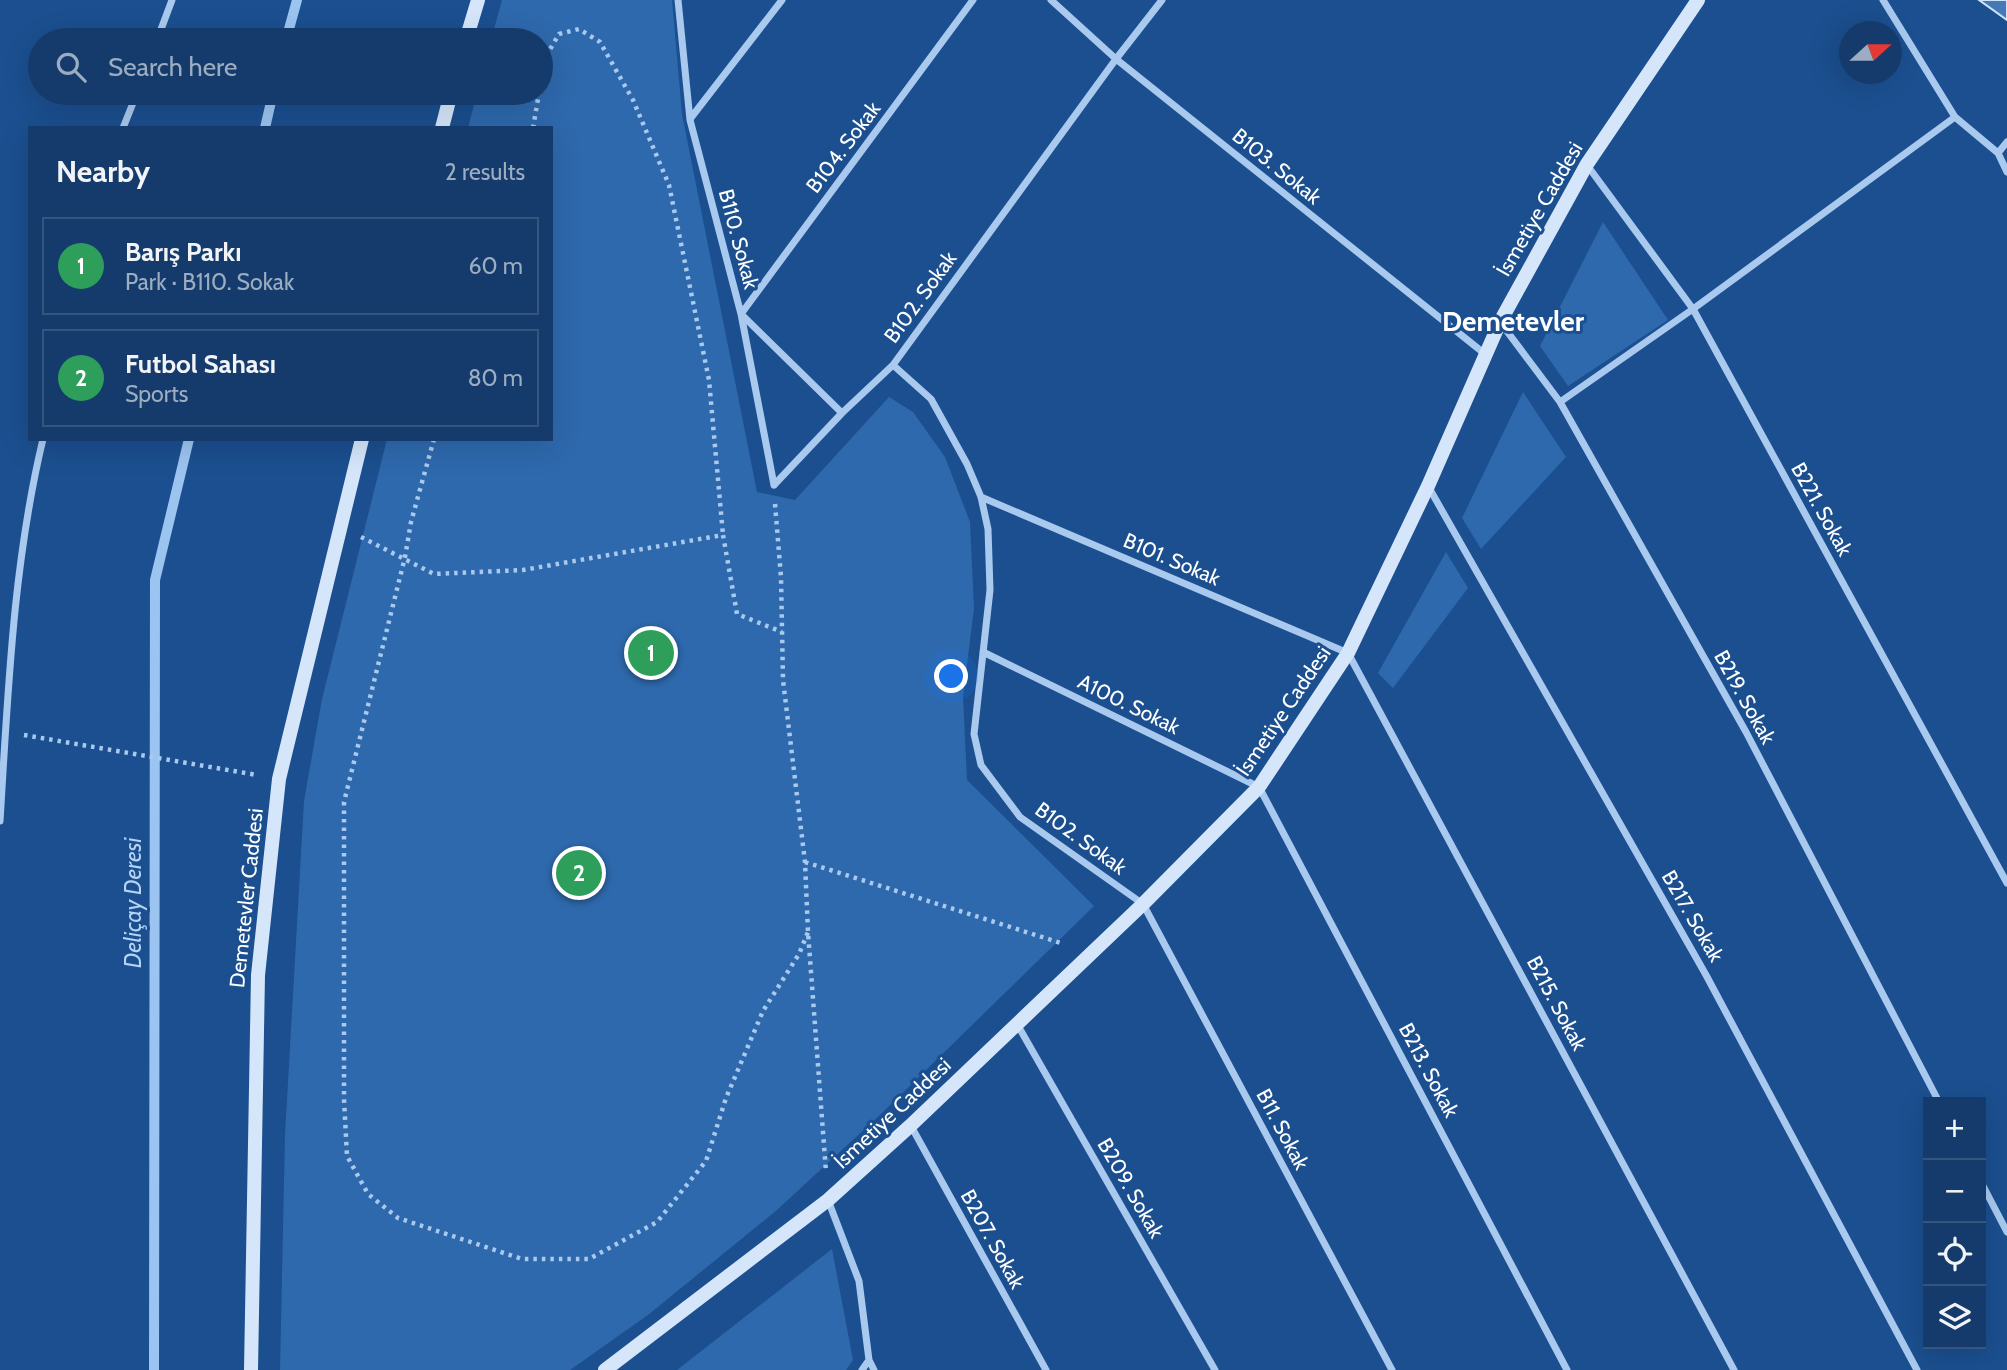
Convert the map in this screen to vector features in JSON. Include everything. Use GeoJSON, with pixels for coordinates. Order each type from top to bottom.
{"type":"FeatureCollection","features":[{"type":"Feature","properties":{"kind":"main road"},"geometry":{"type":"LineString","coordinates":[[470,28],[478,0]]}},
{"type":"Feature","properties":{"kind":"main road","name":"İsmetiye Caddesi"},"geometry":{"type":"LineString","coordinates":[[605,1370],[828,1200],[911,1126],[1143,904],[1259,787],[1348,653],[1427,486],[1500,321],[1587,164],[1698,0]]}},
{"type":"Feature","properties":{"kind":"main road"},"geometry":{"type":"LineString","coordinates":[[443,126],[448,105]]}},
{"type":"Feature","properties":{"kind":"main road","name":"Demetevler Caddesi"},"geometry":{"type":"LineString","coordinates":[[251,1370],[258,975],[279,779],[362,441]]}},
{"type":"Feature","properties":{"kind":"street"},"geometry":{"type":"LineString","coordinates":[[162,28],[172,0]]}},
{"type":"Feature","properties":{"kind":"street","name":"B110. Sokak"},"geometry":{"type":"LineString","coordinates":[[678,0],[690,120],[741,314],[774,485]]}},
{"type":"Feature","properties":{"kind":"street"},"geometry":{"type":"LineString","coordinates":[[690,120],[782,0]]}},
{"type":"Feature","properties":{"kind":"street","name":"B104. Sokak"},"geometry":{"type":"LineString","coordinates":[[741,314],[973,0]]}},
{"type":"Feature","properties":{"kind":"street","name":"B103. Sokak"},"geometry":{"type":"LineString","coordinates":[[1051,0],[1116,58],[1485,355]]}},
{"type":"Feature","properties":{"kind":"street","name":"B102. Sokak"},"geometry":{"type":"LineString","coordinates":[[1143,904],[1020,817],[981,765],[974,734],[990,590],[988,529],[981,497],[967,464],[931,400],[893,365],[1116,58],[1162,0]]}},
{"type":"Feature","properties":{"kind":"street"},"geometry":{"type":"LineString","coordinates":[[1882,0],[1955,117],[1998,153],[2007,172]]}},
{"type":"Feature","properties":{"kind":"street"},"geometry":{"type":"LineString","coordinates":[[124,126],[132,105]]}},
{"type":"Feature","properties":{"kind":"street"},"geometry":{"type":"LineString","coordinates":[[1560,402],[1693,309],[1955,117]]}},
{"type":"Feature","properties":{"kind":"street"},"geometry":{"type":"LineString","coordinates":[[1998,153],[2007,142]]}},
{"type":"Feature","properties":{"kind":"street","name":"B221. Sokak"},"geometry":{"type":"LineString","coordinates":[[1587,164],[1693,309],[2007,883]]}},
{"type":"Feature","properties":{"kind":"street"},"geometry":{"type":"LineString","coordinates":[[741,314],[842,413]]}},
{"type":"Feature","properties":{"kind":"street","name":"B219. Sokak"},"geometry":{"type":"LineString","coordinates":[[1500,321],[1560,402],[1746,732],[1936,1097]]}},
{"type":"Feature","properties":{"kind":"street"},"geometry":{"type":"LineString","coordinates":[[774,485],[842,413],[893,365]]}},
{"type":"Feature","properties":{"kind":"street"},"geometry":{"type":"LineString","coordinates":[[0,821],[3,739],[11,645],[31,492],[43,441]]}},
{"type":"Feature","properties":{"kind":"street","name":"B217. Sokak"},"geometry":{"type":"LineString","coordinates":[[1427,486],[1706,975],[1917,1370]]}},
{"type":"Feature","properties":{"kind":"street","name":"B101. Sokak"},"geometry":{"type":"LineString","coordinates":[[981,497],[1348,653]]}},
{"type":"Feature","properties":{"kind":"street"},"geometry":{"type":"LineString","coordinates":[[0,644],[11,645]]}},
{"type":"Feature","properties":{"kind":"street","name":"A100. Sokak"},"geometry":{"type":"LineString","coordinates":[[983,652],[1259,787]]}},
{"type":"Feature","properties":{"kind":"street","name":"B215. Sokak"},"geometry":{"type":"LineString","coordinates":[[1348,653],[1734,1370]]}},
{"type":"Feature","properties":{"kind":"street","name":"B213. Sokak"},"geometry":{"type":"LineString","coordinates":[[1259,787],[1567,1370]]}},
{"type":"Feature","properties":{"kind":"street","name":"B11. Sokak"},"geometry":{"type":"LineString","coordinates":[[1143,904],[1392,1370]]}},
{"type":"Feature","properties":{"kind":"street","name":"B209. Sokak"},"geometry":{"type":"LineString","coordinates":[[1017,1024],[1215,1370]]}},
{"type":"Feature","properties":{"kind":"street","name":"B207. Sokak"},"geometry":{"type":"LineString","coordinates":[[911,1126],[1046,1370]]}},
{"type":"Feature","properties":{"kind":"street"},"geometry":{"type":"LineString","coordinates":[[1986,1192],[2007,1232]]}},
{"type":"Feature","properties":{"kind":"street"},"geometry":{"type":"LineString","coordinates":[[828,1200],[859,1281],[869,1360],[874,1370]]}},
{"type":"Feature","properties":{"kind":"street"},"geometry":{"type":"LineString","coordinates":[[862,1370],[869,1360]]}},
{"type":"Feature","properties":{"kind":"path"},"geometry":{"type":"LineString","coordinates":[[553,44],[559,34],[579,29],[600,43],[633,100],[669,185],[709,380],[723,535],[737,614],[782,632]]}},
{"type":"Feature","properties":{"kind":"path"},"geometry":{"type":"LineString","coordinates":[[533,126],[537,105]]}},
{"type":"Feature","properties":{"kind":"path"},"geometry":{"type":"LineString","coordinates":[[433,441],[411,522],[405,557],[344,802],[344,1099],[347,1156],[368,1194],[398,1218],[522,1259],[589,1259],[657,1222],[706,1161],[726,1098],[763,1012],[799,954],[808,932]]}},
{"type":"Feature","properties":{"kind":"path"},"geometry":{"type":"LineString","coordinates":[[774,485],[781,577],[783,680],[806,862],[808,932],[828,1200]]}},
{"type":"Feature","properties":{"kind":"path"},"geometry":{"type":"LineString","coordinates":[[348,497],[362,539],[434,573],[523,570],[723,535]]}},
{"type":"Feature","properties":{"kind":"path"},"geometry":{"type":"LineString","coordinates":[[39,737],[239,772]]}},
{"type":"Feature","properties":{"kind":"path"},"geometry":{"type":"LineString","coordinates":[[806,862],[1057,943],[1093,950]]}},
{"type":"Feature","properties":{"kind":"shaded area"},"geometry":{"type":"Polygon","coordinates":[[[502,0],[672,0],[682,114],[757,492],[795,500],[889,397],[913,412],[945,457],[970,522],[974,608],[963,697],[967,780],[1094,906],[882,1113],[777,1210],[648,1315],[570,1370],[280,1370],[285,1135],[304,801],[322,699],[386,441],[553,441],[553,126],[469,126],[474,105],[553,105],[553,28],[494,28],[502,0]]]}},
{"type":"Feature","properties":{"kind":"shaded area"},"geometry":{"type":"Polygon","coordinates":[[[1603,222],[1668,320],[1568,386],[1540,346],[1603,222]]]}},
{"type":"Feature","properties":{"kind":"shaded area"},"geometry":{"type":"Polygon","coordinates":[[[1523,392],[1566,457],[1481,549],[1462,518],[1523,392]]]}},
{"type":"Feature","properties":{"kind":"shaded area"},"geometry":{"type":"Polygon","coordinates":[[[1446,552],[1468,588],[1393,688],[1378,673],[1446,552]]]}},
{"type":"Feature","properties":{"kind":"shaded area"},"geometry":{"type":"Polygon","coordinates":[[[832,1249],[853,1360],[846,1370],[677,1370],[832,1249]]]}},
{"type":"Feature","properties":{"kind":"building"},"geometry":{"type":"Polygon","coordinates":[[[1979,0],[2007,0],[2007,20],[1979,0]]]}},
{"type":"Feature","properties":{"kind":"waterway","name":"Deliçay Deresi"},"geometry":{"type":"LineString","coordinates":[[289,28],[297,0]]}},
{"type":"Feature","properties":{"kind":"waterway","name":"Deliçay Deresi"},"geometry":{"type":"LineString","coordinates":[[265,126],[270,105]]}},
{"type":"Feature","properties":{"kind":"waterway","name":"Deliçay Deresi"},"geometry":{"type":"LineString","coordinates":[[154,1370],[155,580],[189,441]]}},
{"type":"Feature","properties":{"kind":"place","name":"Barış Parkı"},"geometry":{"type":"Point","coordinates":[651,653]}},
{"type":"Feature","properties":{"kind":"place","name":"Futbol Sahası"},"geometry":{"type":"Point","coordinates":[579,873]}},
{"type":"Feature","properties":{"kind":"district","name":"Demetevler"},"geometry":{"type":"Point","coordinates":[1513,321]}}]}
